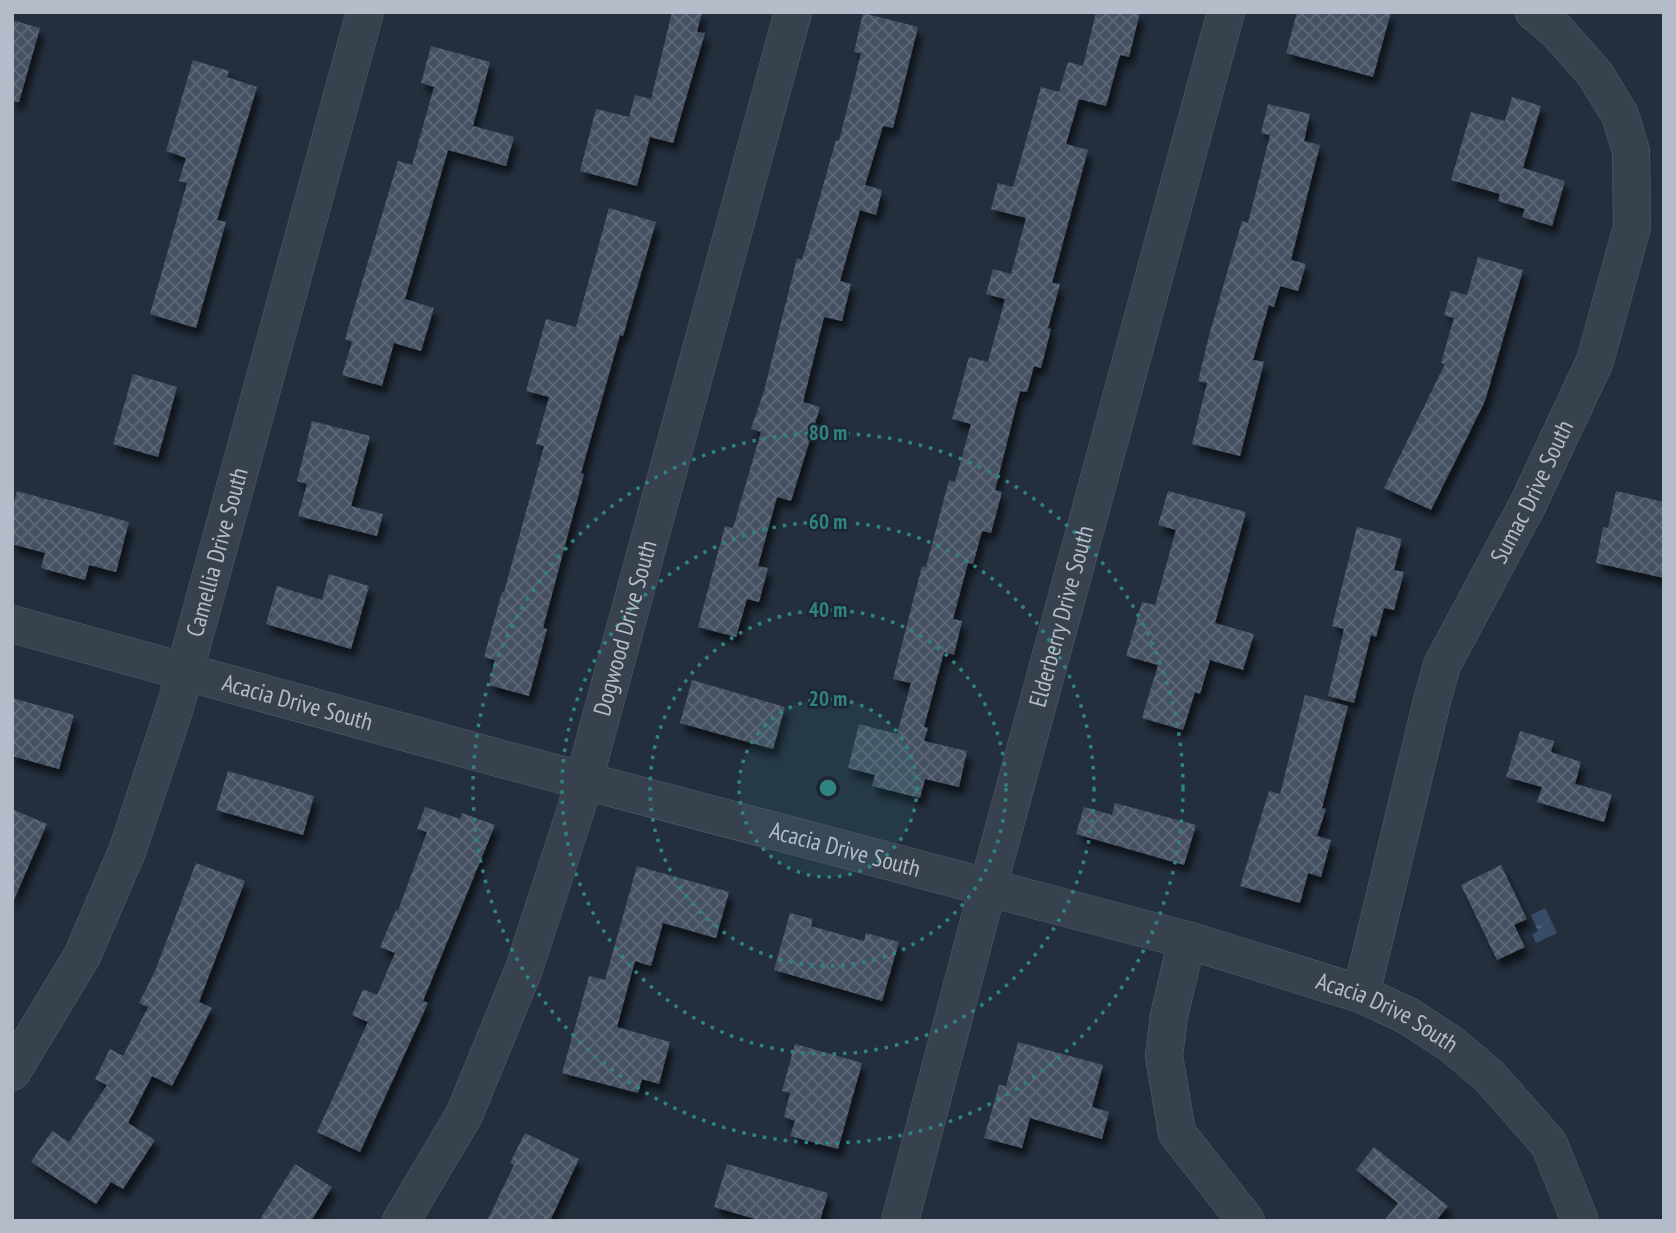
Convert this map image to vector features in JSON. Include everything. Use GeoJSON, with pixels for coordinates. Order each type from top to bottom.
{"type":"FeatureCollection","features":[{"type":"Feature","properties":{"kind":"street","name":"Camellia Drive South"},"geometry":{"type":"LineString","coordinates":[[12,1072],[82,956],[128,849],[185,674],[365,12]]}},
{"type":"Feature","properties":{"kind":"street","name":"Dogwood Drive South"},"geometry":{"type":"LineString","coordinates":[[401,1221],[464,1115],[524,969],[584,781],[793,12]]}},
{"type":"Feature","properties":{"kind":"street","name":"Elderberry Drive South"},"geometry":{"type":"LineString","coordinates":[[900,1221],[1226,12]]}},
{"type":"Feature","properties":{"kind":"street","name":"Sumac Drive South"},"geometry":{"type":"LineString","coordinates":[[1361,994],[1442,665],[1528,504],[1595,361],[1632,227],[1631,151],[1620,116],[1595,74],[1556,30],[1534,12]]}},
{"type":"Feature","properties":{"kind":"street","name":"Acacia Drive South"},"geometry":{"type":"LineString","coordinates":[[12,624],[185,674],[1187,940],[1361,994],[1408,1016],[1440,1037],[1489,1076],[1549,1144],[1580,1221]]}},
{"type":"Feature","properties":{"kind":"street"},"geometry":{"type":"LineString","coordinates":[[1187,940],[1169,1016],[1164,1056],[1177,1133],[1246,1221]]}},
{"type":"Feature","properties":{"kind":"water"},"geometry":{"type":"Polygon","coordinates":[[[1545,908],[1557,933],[1536,943],[1532,934],[1538,931],[1531,915],[1545,908]]]}},
{"type":"Feature","properties":{"kind":"building"},"geometry":{"type":"Polygon","coordinates":[[[672,12],[702,12],[697,32],[705,33],[673,143],[650,137],[637,186],[580,171],[596,109],[629,117],[635,95],[651,99],[672,12]]]}},
{"type":"Feature","properties":{"kind":"building"},"geometry":{"type":"Polygon","coordinates":[[[1096,12],[1140,12],[1129,57],[1120,55],[1106,106],[1079,99],[1066,144],[1088,150],[1052,283],[1060,284],[1048,328],[1051,329],[1041,368],[1034,366],[1027,392],[1020,391],[995,490],[1002,492],[991,533],[982,531],[973,564],[968,563],[953,619],[962,621],[954,655],[944,652],[924,727],[928,728],[924,741],[967,751],[959,787],[925,779],[920,798],[872,786],[875,775],[848,768],[859,724],[897,734],[911,683],[893,679],[922,566],[926,567],[949,480],[955,482],[971,424],[952,419],[969,357],[988,362],[1005,299],[986,294],[993,269],[1011,274],[1026,218],[991,209],[998,183],[1013,187],[1041,87],[1059,92],[1068,62],[1083,66],[1096,12]]]}},
{"type":"Feature","properties":{"kind":"building"},"geometry":{"type":"Polygon","coordinates":[[[1297,12],[1391,12],[1373,77],[1286,53],[1297,12]]]}},
{"type":"Feature","properties":{"kind":"building"},"geometry":{"type":"Polygon","coordinates":[[[863,13],[918,27],[893,128],[883,126],[865,185],[882,190],[876,215],[860,210],[840,281],[851,284],[842,321],[824,317],[803,402],[820,407],[791,501],[777,497],[758,566],[768,568],[759,602],[747,599],[736,637],[698,627],[725,526],[733,528],[761,432],[751,429],[764,391],[797,258],[802,260],[836,140],[839,141],[861,53],[854,52],[863,13]]]}},
{"type":"Feature","properties":{"kind":"building"},"geometry":{"type":"Polygon","coordinates":[[[12,20],[40,28],[19,102],[12,101],[12,20]]]}},
{"type":"Feature","properties":{"kind":"building"},"geometry":{"type":"Polygon","coordinates":[[[431,46],[490,62],[473,126],[514,137],[506,166],[448,150],[405,299],[434,308],[421,351],[394,343],[382,386],[342,375],[352,342],[345,339],[398,161],[412,165],[434,87],[421,83],[431,46]]]}},
{"type":"Feature","properties":{"kind":"building"},"geometry":{"type":"Polygon","coordinates":[[[193,60],[229,71],[227,77],[257,87],[217,220],[226,222],[196,328],[150,314],[187,183],[179,181],[186,158],[166,151],[193,60]]]}},
{"type":"Feature","properties":{"kind":"building"},"geometry":{"type":"Polygon","coordinates":[[[1512,97],[1541,106],[1523,168],[1565,181],[1552,226],[1522,217],[1525,209],[1498,201],[1500,194],[1451,180],[1471,112],[1505,121],[1512,97]]]}},
{"type":"Feature","properties":{"kind":"building"},"geometry":{"type":"Polygon","coordinates":[[[1268,104],[1310,114],[1304,141],[1320,145],[1291,260],[1306,264],[1298,291],[1280,286],[1274,307],[1269,305],[1253,360],[1264,362],[1240,456],[1192,444],[1207,383],[1198,381],[1210,332],[1242,221],[1248,223],[1270,135],[1261,133],[1268,104]]]}},
{"type":"Feature","properties":{"kind":"building"},"geometry":{"type":"Polygon","coordinates":[[[609,208],[656,222],[623,336],[620,335],[581,473],[584,474],[543,628],[547,629],[529,696],[489,685],[495,660],[484,657],[544,446],[536,444],[549,397],[526,391],[546,319],[576,327],[609,208]]]}},
{"type":"Feature","properties":{"kind":"building"},"geometry":{"type":"Polygon","coordinates":[[[1478,257],[1523,270],[1485,401],[1431,510],[1384,488],[1445,364],[1441,363],[1454,318],[1444,315],[1451,291],[1467,295],[1478,257]]]}},
{"type":"Feature","properties":{"kind":"building"},"geometry":{"type":"Polygon","coordinates":[[[133,374],[177,387],[158,457],[113,444],[133,374]]]}},
{"type":"Feature","properties":{"kind":"building"},"geometry":{"type":"Polygon","coordinates":[[[312,421],[370,436],[351,506],[383,514],[377,536],[298,516],[307,484],[297,481],[312,421]]]}},
{"type":"Feature","properties":{"kind":"building"},"geometry":{"type":"Polygon","coordinates":[[[17,491],[129,522],[116,572],[89,565],[85,580],[41,568],[45,553],[12,544],[12,509],[17,491]]]}},
{"type":"Feature","properties":{"kind":"building"},"geometry":{"type":"Polygon","coordinates":[[[1168,491],[1246,512],[1215,623],[1254,634],[1243,670],[1210,660],[1200,694],[1195,692],[1183,730],[1142,718],[1158,665],[1126,656],[1142,602],[1155,605],[1176,530],[1158,525],[1168,491]]]}},
{"type":"Feature","properties":{"kind":"building"},"geometry":{"type":"Polygon","coordinates":[[[1616,491],[1664,502],[1664,578],[1596,563],[1603,527],[1608,528],[1616,491]]]}},
{"type":"Feature","properties":{"kind":"building"},"geometry":{"type":"Polygon","coordinates":[[[1357,527],[1402,539],[1394,570],[1404,572],[1394,610],[1384,608],[1376,637],[1371,635],[1354,703],[1328,696],[1344,629],[1332,626],[1357,527]]]}},
{"type":"Feature","properties":{"kind":"building"},"geometry":{"type":"Polygon","coordinates":[[[329,574],[369,586],[351,649],[266,624],[277,586],[322,600],[329,574]]]}},
{"type":"Feature","properties":{"kind":"building"},"geometry":{"type":"Polygon","coordinates":[[[692,680],[785,707],[773,749],[680,723],[692,680]]]}},
{"type":"Feature","properties":{"kind":"building"},"geometry":{"type":"Polygon","coordinates":[[[1305,695],[1348,706],[1322,808],[1326,809],[1317,836],[1331,840],[1321,877],[1308,873],[1300,903],[1240,886],[1269,791],[1280,794],[1305,695]]]}},
{"type":"Feature","properties":{"kind":"building"},"geometry":{"type":"Polygon","coordinates":[[[12,698],[74,715],[59,769],[12,756],[12,698]]]}},
{"type":"Feature","properties":{"kind":"building"},"geometry":{"type":"Polygon","coordinates":[[[1520,731],[1554,741],[1551,752],[1581,762],[1575,784],[1612,794],[1604,822],[1537,802],[1542,787],[1506,777],[1520,731]]]}},
{"type":"Feature","properties":{"kind":"building"},"geometry":{"type":"Polygon","coordinates":[[[228,771],[314,796],[303,835],[216,810],[228,771]]]}},
{"type":"Feature","properties":{"kind":"building"},"geometry":{"type":"Polygon","coordinates":[[[1115,803],[1196,825],[1184,865],[1076,834],[1084,807],[1112,815],[1115,803]]]}},
{"type":"Feature","properties":{"kind":"building"},"geometry":{"type":"Polygon","coordinates":[[[425,807],[460,819],[462,813],[495,825],[423,1001],[428,1003],[360,1152],[317,1132],[368,1022],[352,1015],[363,989],[377,995],[395,953],[380,947],[396,910],[398,911],[427,832],[417,829],[425,807]]]}},
{"type":"Feature","properties":{"kind":"building"},"geometry":{"type":"Polygon","coordinates":[[[12,809],[47,824],[12,904],[12,809]]]}},
{"type":"Feature","properties":{"kind":"building"},"geometry":{"type":"Polygon","coordinates":[[[196,863],[245,881],[199,1002],[212,1008],[172,1086],[152,1076],[128,1123],[155,1140],[123,1189],[111,1182],[96,1204],[31,1162],[52,1131],[69,1142],[107,1085],[95,1079],[110,1049],[123,1056],[148,1007],[139,1003],[155,971],[196,863]]]}},
{"type":"Feature","properties":{"kind":"building"},"geometry":{"type":"Polygon","coordinates":[[[1501,865],[1527,919],[1514,925],[1525,947],[1497,960],[1461,885],[1501,865]]]}},
{"type":"Feature","properties":{"kind":"building"},"geometry":{"type":"Polygon","coordinates":[[[637,866],[729,892],[716,938],[663,923],[651,966],[635,961],[617,1027],[670,1042],[659,1084],[642,1079],[638,1093],[562,1073],[589,976],[605,980],[637,866]]]}},
{"type":"Feature","properties":{"kind":"building"},"geometry":{"type":"Polygon","coordinates":[[[790,913],[813,919],[811,926],[864,941],[866,933],[899,942],[882,1001],[774,970],[790,913]]]}},
{"type":"Feature","properties":{"kind":"building"},"geometry":{"type":"Polygon","coordinates":[[[1018,1042],[1103,1065],[1092,1107],[1109,1112],[1102,1139],[1030,1118],[1022,1148],[984,1138],[999,1085],[1006,1086],[1018,1042]]]}},
{"type":"Feature","properties":{"kind":"building"},"geometry":{"type":"Polygon","coordinates":[[[795,1044],[862,1063],[838,1149],[790,1136],[795,1121],[784,1117],[790,1093],[782,1091],[795,1044]]]}},
{"type":"Feature","properties":{"kind":"building"},"geometry":{"type":"Polygon","coordinates":[[[525,1133],[579,1159],[550,1221],[487,1221],[514,1165],[510,1163],[525,1133]]]}},
{"type":"Feature","properties":{"kind":"building"},"geometry":{"type":"Polygon","coordinates":[[[1374,1147],[1448,1206],[1436,1221],[1384,1221],[1398,1203],[1356,1170],[1374,1147]]]}},
{"type":"Feature","properties":{"kind":"building"},"geometry":{"type":"Polygon","coordinates":[[[295,1164],[332,1187],[311,1221],[259,1221],[295,1164]]]}},
{"type":"Feature","properties":{"kind":"building"},"geometry":{"type":"Polygon","coordinates":[[[727,1164],[828,1193],[820,1221],[762,1221],[714,1207],[727,1164]]]}}]}
